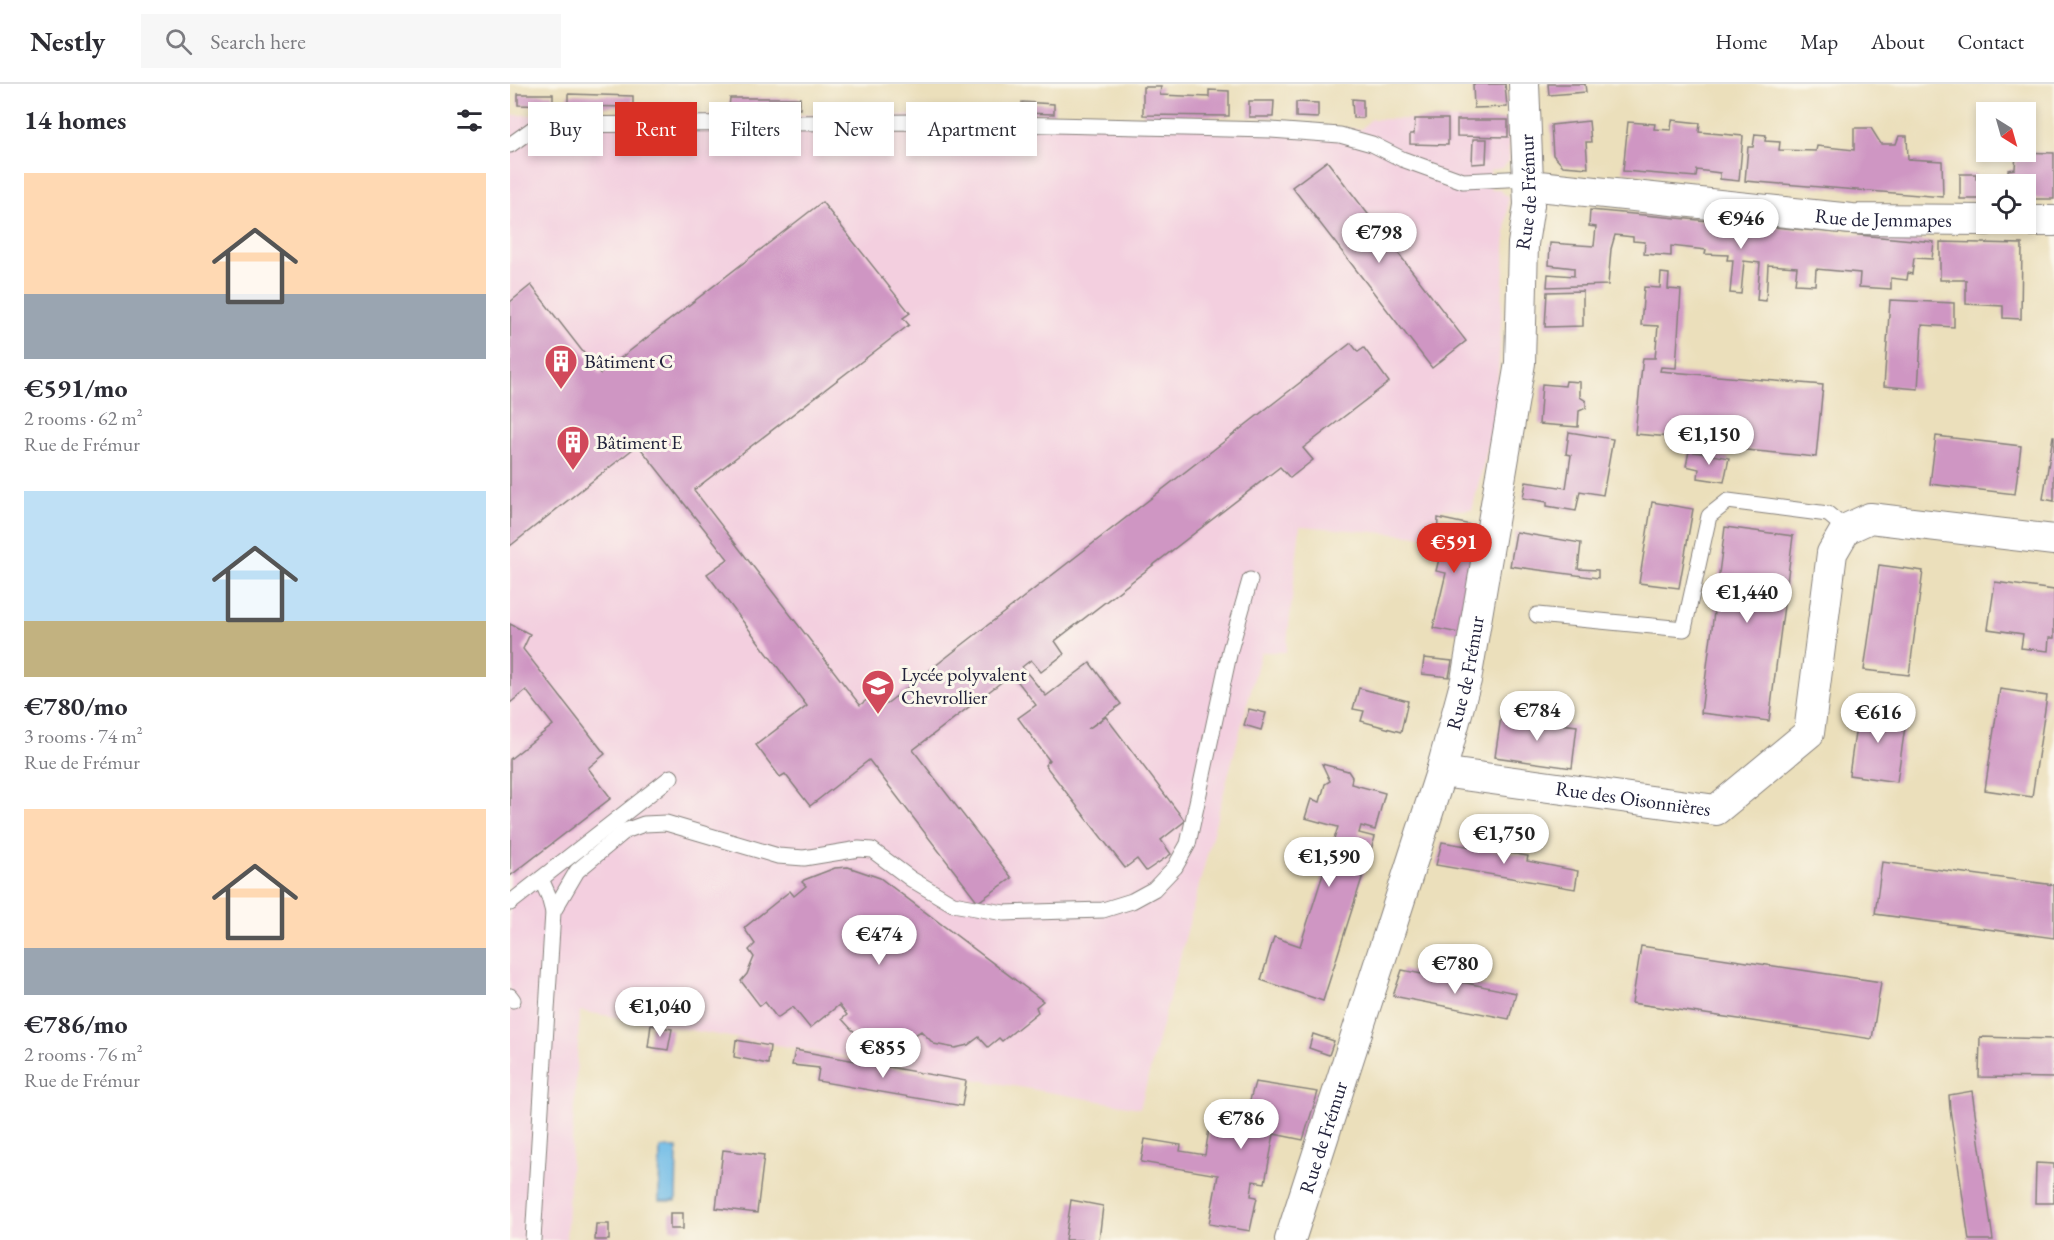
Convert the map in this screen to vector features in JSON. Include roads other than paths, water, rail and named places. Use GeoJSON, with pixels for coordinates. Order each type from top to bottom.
{"type":"FeatureCollection","features":[{"type":"Feature","properties":{"kind":"street","name":"Rue de Frémur"},"geometry":{"type":"LineString","coordinates":[[1290,1240],[1442,772],[1466,680],[1521,363],[1523,244],[1529,205],[1524,84]]}},
{"type":"Feature","properties":{"kind":"street","name":"Rue de Jemmapes"},"geometry":{"type":"LineString","coordinates":[[1529,181],[1852,219],[1976,220]]}},
{"type":"Feature","properties":{"kind":"street"},"geometry":{"type":"LineString","coordinates":[[2036,220],[2054,221]]}},
{"type":"Feature","properties":{"kind":"street"},"geometry":{"type":"LineString","coordinates":[[1846,529],[1870,518],[2054,540]]}},
{"type":"Feature","properties":{"kind":"street","name":"Rue des Oisonnières"},"geometry":{"type":"LineString","coordinates":[[1442,772],[1716,810],[1809,733],[1832,553],[1846,529]]}},
{"type":"Feature","properties":{"kind":"lane"},"geometry":{"type":"LineString","coordinates":[[510,145],[538,125],[920,122],[1271,130],[1340,135],[1371,144],[1402,159],[1463,181],[1529,181]]}},
{"type":"Feature","properties":{"kind":"lane"},"geometry":{"type":"LineString","coordinates":[[1537,615],[1684,629],[1709,516],[1728,501],[1828,514],[1846,529]]}},
{"type":"Feature","properties":{"kind":"lane"},"geometry":{"type":"LineString","coordinates":[[553,912],[577,871],[598,851],[625,831],[644,824],[666,823],[778,856],[804,858],[859,849],[872,850],[911,879],[953,904],[973,909],[1004,913],[1068,913],[1103,910],[1132,901],[1154,889],[1175,867],[1188,844],[1230,650],[1250,580]]}},
{"type":"Feature","properties":{"kind":"lane"},"geometry":{"type":"LineString","coordinates":[[510,903],[671,777]]}},
{"type":"Feature","properties":{"kind":"lane"},"geometry":{"type":"LineString","coordinates":[[533,1240],[553,912],[541,879]]}},
{"type":"Feature","properties":{"kind":"water"},"geometry":{"type":"Polygon","coordinates":[[[660,1148],[677,1148],[676,1201],[659,1201],[660,1148]]]}},
{"type":"Feature","properties":{"kind":"place","name":"Bâtiment C"},"geometry":{"type":"Point","coordinates":[561,390]}},
{"type":"Feature","properties":{"kind":"place","name":"Bâtiment E"},"geometry":{"type":"Point","coordinates":[573,471]}},
{"type":"Feature","properties":{"kind":"place","name":"Lycée polyvalent Chevrollier"},"geometry":{"type":"Point","coordinates":[878,715]}}]}
